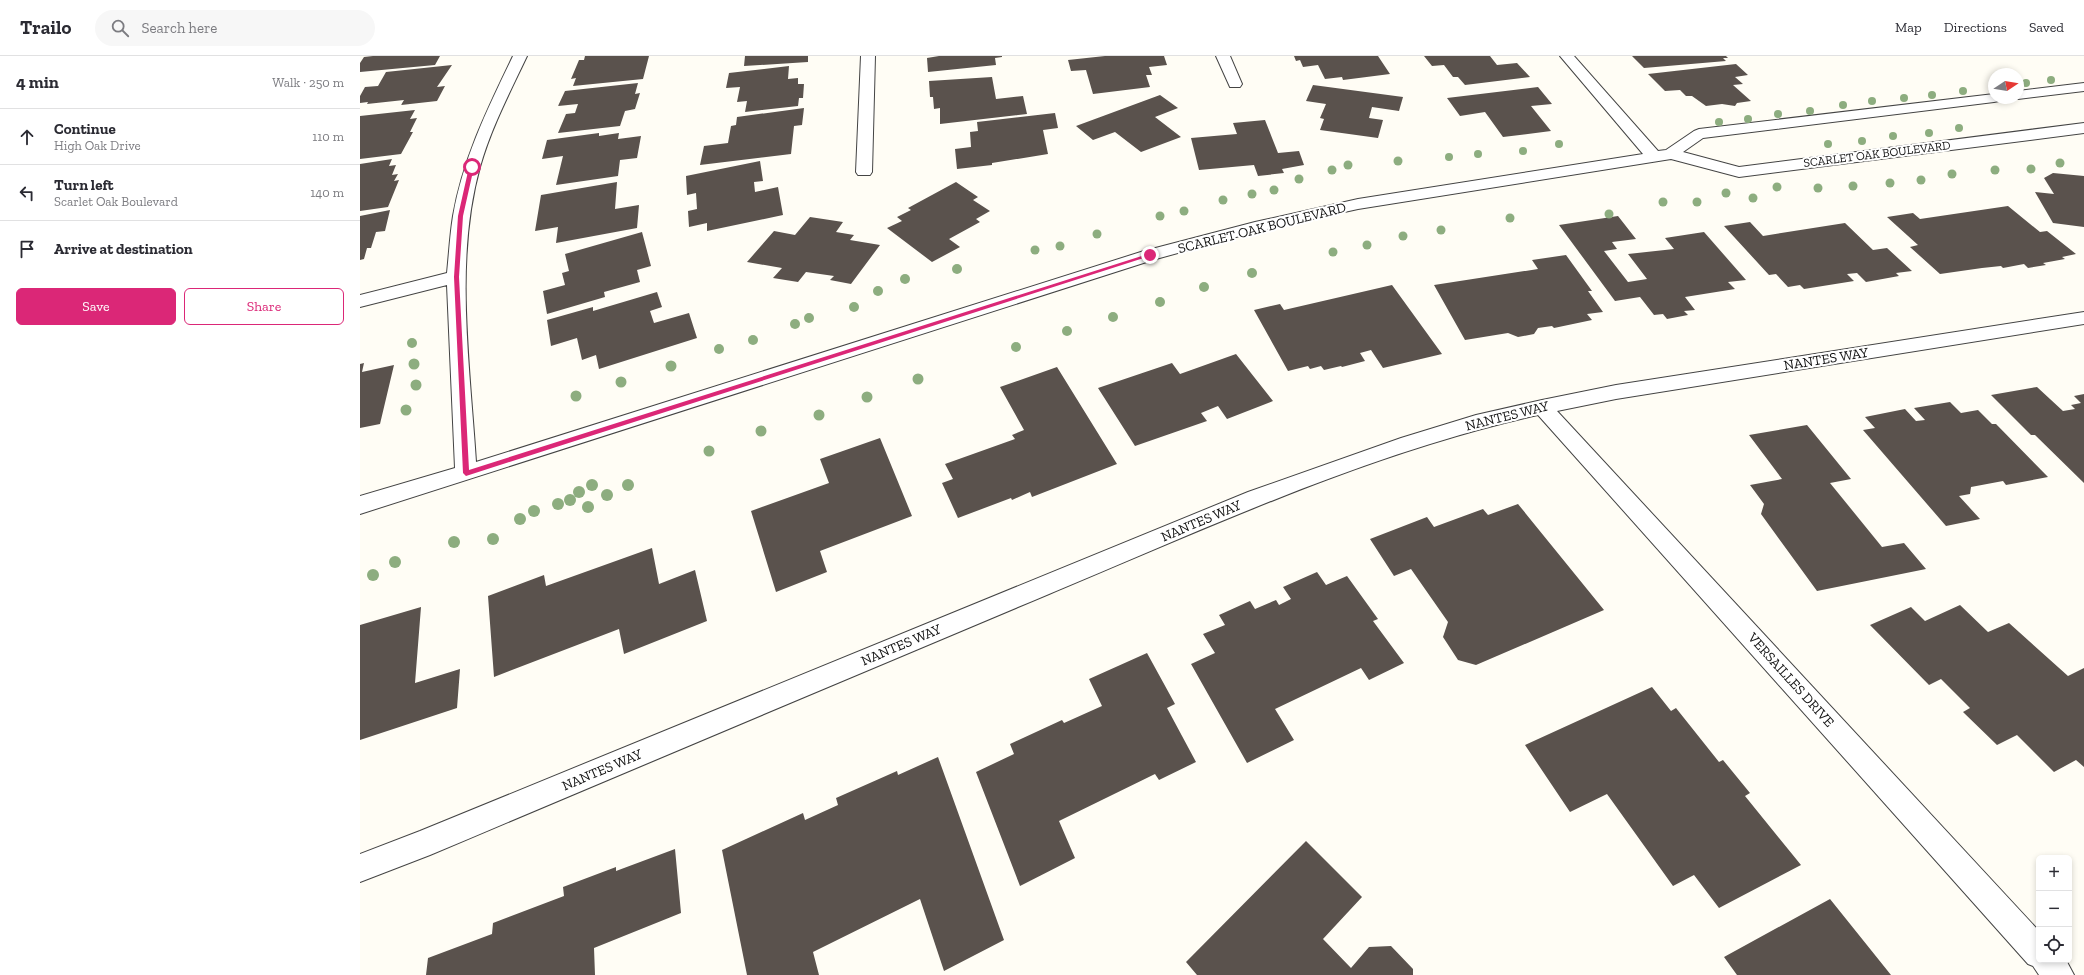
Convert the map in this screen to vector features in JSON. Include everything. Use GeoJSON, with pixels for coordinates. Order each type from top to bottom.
{"type":"FeatureCollection","features":[{"type":"Feature","properties":{"kind":"street"},"geometry":{"type":"LineString","coordinates":[[466,473],[456,277],[461,216],[472,167],[488,122],[520,56]]}},
{"type":"Feature","properties":{"kind":"street"},"geometry":{"type":"LineString","coordinates":[[864,172],[868,56]]}},
{"type":"Feature","properties":{"kind":"street"},"geometry":{"type":"LineString","coordinates":[[1223,56],[1235,84]]}},
{"type":"Feature","properties":{"kind":"street"},"geometry":{"type":"LineString","coordinates":[[1567,56],[1662,156]]}},
{"type":"Feature","properties":{"kind":"street"},"geometry":{"type":"LineString","coordinates":[[2024,94],[2084,87]]}},
{"type":"Feature","properties":{"kind":"street","name":"SCARLET OAK BOULEVARD"},"geometry":{"type":"LineString","coordinates":[[1662,156],[1699,134],[1988,99]]}},
{"type":"Feature","properties":{"kind":"street","name":"SCARLET OAK BOULEVARD"},"geometry":{"type":"LineString","coordinates":[[360,505],[466,473],[1150,255],[1255,227],[1358,204],[1662,156],[1739,172],[2084,128]]}},
{"type":"Feature","properties":{"kind":"street"},"geometry":{"type":"LineString","coordinates":[[360,301],[456,277]]}},
{"type":"Feature","properties":{"kind":"street","name":"NANTES WAY"},"geometry":{"type":"LineString","coordinates":[[360,868],[420,845],[1284,487],[1332,468],[1432,436],[1542,407],[1623,391],[2084,318]]}},
{"type":"Feature","properties":{"kind":"street","name":"VERSAILLES DRIVE"},"geometry":{"type":"LineString","coordinates":[[1542,407],[2036,950]]}},
{"type":"Feature","properties":{"kind":"street"},"geometry":{"type":"LineString","coordinates":[[2049,963],[2059,975]]}},
{"type":"Feature","properties":{"kind":"building"},"geometry":{"type":"Polygon","coordinates":[[[440,56],[435,65],[360,72],[360,63],[364,57],[440,56]]]}},
{"type":"Feature","properties":{"kind":"building"},"geometry":{"type":"Polygon","coordinates":[[[585,56],[649,56],[643,79],[573,86],[576,78],[571,79],[579,60],[584,60],[585,56]]]}},
{"type":"Feature","properties":{"kind":"building"},"geometry":{"type":"Polygon","coordinates":[[[745,56],[808,56],[808,62],[744,66],[745,56]]]}},
{"type":"Feature","properties":{"kind":"building"},"geometry":{"type":"Polygon","coordinates":[[[939,56],[1002,57],[995,58],[996,65],[928,72],[927,58],[939,56]]]}},
{"type":"Feature","properties":{"kind":"building"},"geometry":{"type":"Polygon","coordinates":[[[1105,56],[1164,56],[1167,65],[1149,67],[1152,75],[1146,75],[1150,87],[1093,94],[1086,70],[1071,71],[1068,60],[1105,56]]]}},
{"type":"Feature","properties":{"kind":"building"},"geometry":{"type":"Polygon","coordinates":[[[1294,56],[1378,56],[1390,74],[1343,80],[1342,77],[1325,79],[1318,65],[1303,67],[1300,60],[1296,61],[1294,56]]]}},
{"type":"Feature","properties":{"kind":"building"},"geometry":{"type":"Polygon","coordinates":[[[1424,56],[1490,56],[1497,65],[1517,63],[1530,77],[1465,85],[1458,77],[1453,77],[1444,65],[1432,66],[1424,56]]]}},
{"type":"Feature","properties":{"kind":"building"},"geometry":{"type":"Polygon","coordinates":[[[1632,56],[1726,56],[1728,58],[1723,58],[1726,61],[1644,68],[1632,56]]]}},
{"type":"Feature","properties":{"kind":"building"},"geometry":{"type":"Polygon","coordinates":[[[1736,64],[1748,75],[1735,77],[1743,84],[1733,85],[1751,101],[1737,103],[1735,106],[1722,104],[1706,106],[1692,96],[1686,96],[1680,90],[1665,91],[1648,74],[1736,64]]]}},
{"type":"Feature","properties":{"kind":"building"},"geometry":{"type":"Polygon","coordinates":[[[452,65],[437,87],[445,86],[437,101],[401,105],[404,100],[367,104],[368,102],[360,103],[360,96],[365,87],[378,86],[386,72],[452,65]]]}},
{"type":"Feature","properties":{"kind":"building"},"geometry":{"type":"Polygon","coordinates":[[[789,66],[788,79],[798,78],[798,84],[804,84],[803,98],[799,98],[798,106],[745,112],[747,101],[737,102],[740,87],[726,88],[729,73],[789,66]]]}},
{"type":"Feature","properties":{"kind":"building"},"geometry":{"type":"Polygon","coordinates":[[[992,77],[996,99],[1023,96],[1027,114],[940,124],[940,108],[934,109],[933,97],[930,97],[929,81],[992,77]]]}},
{"type":"Feature","properties":{"kind":"building"},"geometry":{"type":"Polygon","coordinates":[[[638,83],[635,94],[640,93],[635,109],[625,111],[620,126],[558,133],[566,114],[575,113],[578,104],[558,106],[565,91],[638,83]]]}},
{"type":"Feature","properties":{"kind":"building"},"geometry":{"type":"Polygon","coordinates":[[[1313,85],[1403,97],[1399,111],[1372,107],[1369,118],[1383,120],[1378,138],[1320,130],[1324,119],[1320,118],[1326,104],[1306,101],[1313,85]]]}},
{"type":"Feature","properties":{"kind":"building"},"geometry":{"type":"Polygon","coordinates":[[[1538,87],[1552,104],[1531,106],[1551,131],[1503,137],[1485,112],[1460,116],[1447,98],[1538,87]]]}},
{"type":"Feature","properties":{"kind":"building"},"geometry":{"type":"Polygon","coordinates":[[[1160,95],[1178,108],[1155,117],[1181,137],[1141,152],[1115,132],[1093,140],[1076,126],[1160,95]]]}},
{"type":"Feature","properties":{"kind":"building"},"geometry":{"type":"Polygon","coordinates":[[[804,108],[802,125],[794,126],[791,154],[700,165],[704,146],[728,143],[731,126],[736,125],[737,117],[804,108]]]}},
{"type":"Feature","properties":{"kind":"building"},"geometry":{"type":"Polygon","coordinates":[[[415,110],[410,119],[417,118],[410,132],[413,132],[401,154],[360,159],[360,116],[415,110]]]}},
{"type":"Feature","properties":{"kind":"building"},"geometry":{"type":"Polygon","coordinates":[[[1055,113],[1058,128],[1043,130],[1048,154],[992,163],[992,165],[957,169],[955,149],[971,147],[970,132],[978,131],[977,122],[1055,113]]]}},
{"type":"Feature","properties":{"kind":"building"},"geometry":{"type":"Polygon","coordinates":[[[1265,120],[1278,153],[1299,151],[1304,165],[1282,169],[1284,173],[1258,176],[1254,165],[1199,170],[1191,138],[1237,134],[1233,123],[1265,120]]]}},
{"type":"Feature","properties":{"kind":"building"},"geometry":{"type":"Polygon","coordinates":[[[599,133],[599,136],[619,133],[618,139],[641,136],[637,158],[620,160],[618,176],[556,185],[563,156],[542,159],[547,140],[599,133]]]}},
{"type":"Feature","properties":{"kind":"building"},"geometry":{"type":"Polygon","coordinates":[[[392,159],[389,166],[396,165],[392,175],[398,174],[394,181],[399,180],[388,207],[360,211],[360,164],[392,159]]]}},
{"type":"Feature","properties":{"kind":"building"},"geometry":{"type":"Polygon","coordinates":[[[760,161],[763,181],[754,182],[755,192],[778,187],[783,215],[707,231],[707,223],[689,227],[688,211],[697,209],[696,193],[687,195],[686,176],[760,161]]]}},
{"type":"Feature","properties":{"kind":"building"},"geometry":{"type":"Polygon","coordinates":[[[2053,173],[2084,176],[2084,227],[2053,223],[2035,192],[2054,194],[2044,178],[2053,173]]]}},
{"type":"Feature","properties":{"kind":"building"},"geometry":{"type":"Polygon","coordinates":[[[617,182],[615,209],[639,205],[637,228],[556,243],[558,227],[535,231],[541,195],[617,182]]]}},
{"type":"Feature","properties":{"kind":"building"},"geometry":{"type":"Polygon","coordinates":[[[956,182],[978,197],[973,200],[990,211],[976,219],[980,222],[949,239],[960,247],[932,262],[887,228],[902,221],[897,217],[911,210],[908,208],[956,182]]]}},
{"type":"Feature","properties":{"kind":"building"},"geometry":{"type":"Polygon","coordinates":[[[2008,206],[2040,232],[2047,231],[2076,254],[2062,257],[2065,259],[2043,263],[2046,265],[2028,268],[2024,264],[2003,268],[2001,266],[1940,274],[1910,247],[1918,245],[1887,217],[1913,213],[1920,219],[2008,206]]]}},
{"type":"Feature","properties":{"kind":"building"},"geometry":{"type":"Polygon","coordinates":[[[390,210],[385,231],[376,232],[371,248],[367,248],[364,259],[360,260],[360,216],[390,210]]]}},
{"type":"Feature","properties":{"kind":"building"},"geometry":{"type":"Polygon","coordinates":[[[1618,216],[1636,239],[1612,242],[1617,249],[1604,251],[1628,282],[1647,279],[1628,254],[1674,249],[1665,238],[1704,232],[1746,280],[1728,282],[1735,289],[1685,297],[1695,310],[1684,311],[1688,315],[1667,319],[1663,314],[1654,315],[1640,297],[1615,301],[1559,225],[1618,216]]]}},
{"type":"Feature","properties":{"kind":"building"},"geometry":{"type":"Polygon","coordinates":[[[810,217],[843,222],[836,232],[854,235],[850,240],[880,245],[851,284],[830,280],[834,276],[806,272],[798,282],[773,278],[782,268],[747,262],[774,231],[795,235],[810,217]]]}},
{"type":"Feature","properties":{"kind":"building"},"geometry":{"type":"Polygon","coordinates":[[[1750,222],[1763,236],[1845,223],[1873,250],[1887,248],[1912,271],[1896,273],[1899,276],[1866,282],[1857,273],[1847,274],[1854,281],[1804,289],[1800,285],[1788,287],[1776,274],[1769,275],[1724,226],[1750,222]]]}},
{"type":"Feature","properties":{"kind":"building"},"geometry":{"type":"Polygon","coordinates":[[[642,232],[651,266],[637,270],[640,282],[604,292],[605,297],[547,314],[543,291],[565,285],[562,273],[569,271],[565,254],[642,232]]]}},
{"type":"Feature","properties":{"kind":"building"},"geometry":{"type":"Polygon","coordinates":[[[1566,255],[1592,291],[1588,291],[1603,312],[1587,314],[1592,320],[1554,328],[1552,326],[1538,328],[1534,334],[1518,337],[1508,333],[1465,340],[1434,285],[1538,269],[1532,260],[1566,255]]]}},
{"type":"Feature","properties":{"kind":"building"},"geometry":{"type":"Polygon","coordinates":[[[1392,285],[1442,354],[1383,368],[1371,350],[1360,353],[1365,361],[1342,367],[1324,370],[1321,366],[1310,369],[1308,366],[1288,371],[1254,310],[1280,304],[1284,310],[1392,285]]]}},
{"type":"Feature","properties":{"kind":"building"},"geometry":{"type":"Polygon","coordinates":[[[657,292],[662,307],[650,311],[654,323],[689,313],[697,338],[599,369],[596,355],[582,360],[577,338],[551,346],[547,320],[593,307],[593,311],[657,292]]]}},
{"type":"Feature","properties":{"kind":"building"},"geometry":{"type":"Polygon","coordinates":[[[1236,354],[1273,401],[1227,419],[1218,406],[1201,413],[1207,421],[1135,446],[1098,388],[1172,363],[1180,374],[1236,354]]]}},
{"type":"Feature","properties":{"kind":"building"},"geometry":{"type":"Polygon","coordinates":[[[364,363],[362,372],[394,365],[380,424],[360,428],[360,364],[364,363]]]}},
{"type":"Feature","properties":{"kind":"building"},"geometry":{"type":"Polygon","coordinates":[[[1057,367],[1117,464],[1032,497],[1030,492],[1012,500],[1011,498],[958,518],[942,483],[953,479],[945,464],[1015,439],[1012,435],[1024,430],[1000,387],[1057,367]]]}},
{"type":"Feature","properties":{"kind":"building"},"geometry":{"type":"Polygon","coordinates":[[[2037,387],[2063,411],[2075,409],[2071,405],[2081,403],[2074,396],[2084,394],[2084,483],[2035,435],[2031,435],[1991,395],[2037,387]]]}},
{"type":"Feature","properties":{"kind":"building"},"geometry":{"type":"Polygon","coordinates":[[[1950,402],[1961,413],[1978,410],[1992,424],[1996,424],[2048,477],[2006,485],[2003,481],[1971,487],[1970,494],[1959,496],[1980,519],[1946,526],[1863,430],[1875,428],[1865,417],[1905,409],[1916,421],[1925,420],[1914,408],[1950,402]]]}},
{"type":"Feature","properties":{"kind":"building"},"geometry":{"type":"Polygon","coordinates":[[[1807,425],[1851,479],[1830,483],[1882,547],[1904,543],[1926,569],[1817,591],[1761,514],[1764,504],[1750,485],[1782,479],[1749,435],[1807,425]]]}},
{"type":"Feature","properties":{"kind":"building"},"geometry":{"type":"Polygon","coordinates":[[[880,438],[912,516],[820,551],[827,572],[776,592],[751,511],[829,483],[820,459],[880,438]]]}},
{"type":"Feature","properties":{"kind":"building"},"geometry":{"type":"Polygon","coordinates":[[[1518,504],[1604,610],[1476,665],[1458,660],[1443,637],[1448,622],[1411,569],[1394,576],[1370,539],[1427,517],[1434,527],[1483,509],[1488,515],[1518,504]]]}},
{"type":"Feature","properties":{"kind":"building"},"geometry":{"type":"Polygon","coordinates":[[[652,548],[659,584],[695,570],[707,621],[624,654],[619,629],[494,677],[488,596],[544,575],[546,586],[652,548]]]}},
{"type":"Feature","properties":{"kind":"building"},"geometry":{"type":"Polygon","coordinates":[[[1317,572],[1326,585],[1347,576],[1378,619],[1373,621],[1404,663],[1369,680],[1361,668],[1275,709],[1294,740],[1247,763],[1191,664],[1215,653],[1203,634],[1225,625],[1219,615],[1250,601],[1255,609],[1276,600],[1279,605],[1291,599],[1283,587],[1317,572]]]}},
{"type":"Feature","properties":{"kind":"building"},"geometry":{"type":"Polygon","coordinates":[[[1960,605],[1988,632],[2009,623],[2068,676],[2084,668],[2084,767],[2076,760],[2054,772],[2017,735],[1997,745],[1963,712],[1970,708],[1941,679],[1929,685],[1870,625],[1911,607],[1925,621],[1960,605]]]}},
{"type":"Feature","properties":{"kind":"building"},"geometry":{"type":"Polygon","coordinates":[[[421,607],[415,683],[460,669],[457,708],[360,740],[360,625],[421,607]]]}},
{"type":"Feature","properties":{"kind":"building"},"geometry":{"type":"Polygon","coordinates":[[[1147,653],[1175,704],[1167,708],[1196,762],[1159,780],[1155,774],[1059,821],[1075,858],[1020,886],[976,772],[1014,754],[1010,744],[1062,720],[1064,723],[1102,706],[1089,679],[1147,653]]]}},
{"type":"Feature","properties":{"kind":"building"},"geometry":{"type":"Polygon","coordinates":[[[1652,687],[1671,711],[1676,708],[1719,762],[1723,760],[1750,793],[1745,796],[1801,865],[1719,908],[1694,875],[1673,886],[1607,794],[1570,812],[1525,745],[1652,687]]]}},
{"type":"Feature","properties":{"kind":"building"},"geometry":{"type":"Polygon","coordinates":[[[938,757],[1004,940],[944,971],[920,899],[813,952],[819,975],[747,975],[722,850],[803,813],[805,820],[838,805],[836,798],[897,771],[898,775],[938,757]]]}},
{"type":"Feature","properties":{"kind":"building"},"geometry":{"type":"Polygon","coordinates":[[[1306,841],[1362,897],[1323,939],[1351,968],[1369,947],[1391,946],[1413,969],[1413,975],[1197,975],[1186,962],[1306,841]]]}},
{"type":"Feature","properties":{"kind":"building"},"geometry":{"type":"Polygon","coordinates":[[[675,849],[681,913],[594,948],[595,975],[426,975],[428,958],[492,934],[493,923],[564,896],[563,887],[616,867],[616,871],[675,849]]]}},
{"type":"Feature","properties":{"kind":"building"},"geometry":{"type":"Polygon","coordinates":[[[1830,899],[1891,975],[1737,975],[1724,957],[1830,899]]]}},
{"type":"Feature","properties":{"kind":"route"},"geometry":{"type":"LineString","coordinates":[[472,167],[461,216],[456,277],[466,473],[1150,255]]}}]}
